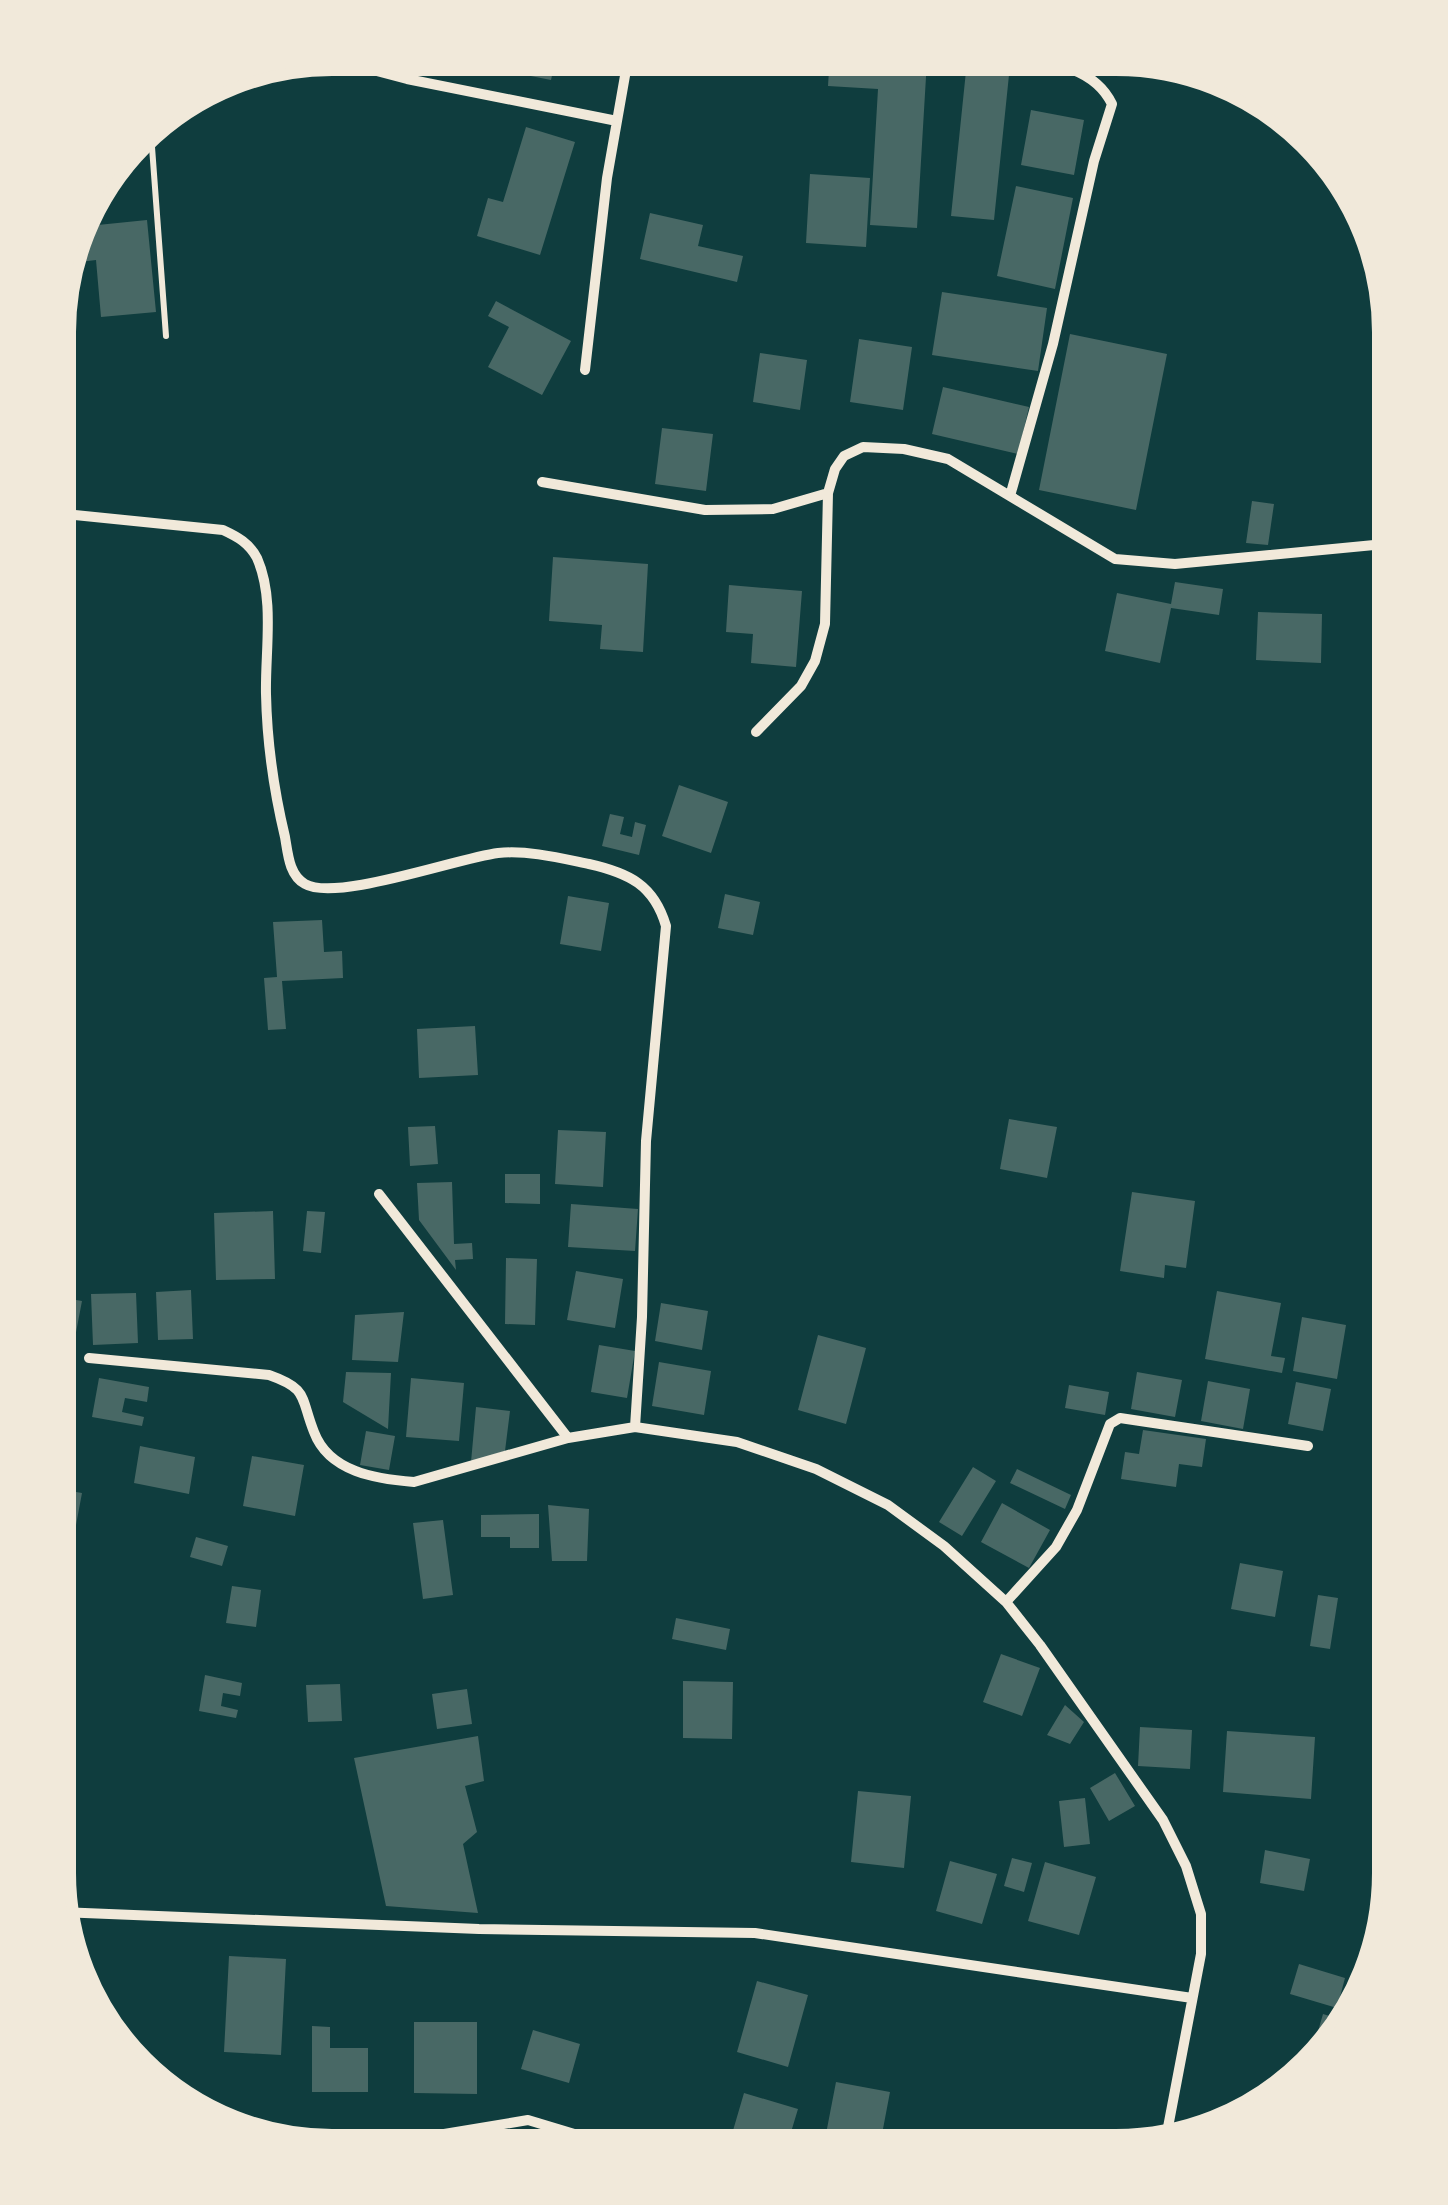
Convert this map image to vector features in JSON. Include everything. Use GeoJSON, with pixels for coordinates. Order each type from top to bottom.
{"type":"FeatureCollection","features":[{"type":"Feature","properties":{"kind":"street"},"geometry":{"type":"LineString","coordinates":[[374,70],[617,120]]}},
{"type":"Feature","properties":{"kind":"street"},"geometry":{"type":"LineString","coordinates":[[585,370],[626,70]]}},
{"type":"Feature","properties":{"kind":"street"},"geometry":{"type":"LineString","coordinates":[[1010,496],[1053,344],[1094,161],[1112,104],[1104,88],[1076,70]]}},
{"type":"Feature","properties":{"kind":"street"},"geometry":{"type":"LineString","coordinates":[[756,732],[800,686],[815,661],[825,624],[828,493],[835,469],[844,456],[863,447],[904,449],[948,459],[1115,559],[1175,564],[1378,545]]}},
{"type":"Feature","properties":{"kind":"street"},"geometry":{"type":"LineString","coordinates":[[542,482],[705,510],[773,509],[828,493]]}},
{"type":"Feature","properties":{"kind":"street"},"geometry":{"type":"LineString","coordinates":[[70,515],[223,530],[243,539],[256,557],[266,590],[266,698],[275,796],[292,869],[301,882],[315,889],[350,886],[503,852],[548,855],[613,869],[640,884],[659,902],[666,926],[646,1142],[635,1427]]}},
{"type":"Feature","properties":{"kind":"street"},"geometry":{"type":"LineString","coordinates":[[379,1194],[568,1438]]}},
{"type":"Feature","properties":{"kind":"street"},"geometry":{"type":"LineString","coordinates":[[90,1358],[269,1375],[290,1382],[305,1395],[314,1433],[326,1452],[354,1472],[391,1481],[414,1482],[568,1438],[635,1427],[737,1442],[816,1469],[888,1506],[944,1546],[1006,1602],[1144,1790],[1186,1866],[1201,1914],[1202,1954],[1167,2130]]}},
{"type":"Feature","properties":{"kind":"street"},"geometry":{"type":"LineString","coordinates":[[1006,1602],[1056,1547],[1077,1510],[1114,1420],[1308,1446]]}},
{"type":"Feature","properties":{"kind":"street"},"geometry":{"type":"LineString","coordinates":[[73,1912],[479,1928],[755,1932],[1192,1998]]}},
{"type":"Feature","properties":{"kind":"street"},"geometry":{"type":"LineString","coordinates":[[438,2135],[528,2120],[578,2135]]}},
{"type":"Feature","properties":{"kind":"lane"},"geometry":{"type":"LineString","coordinates":[[152,142],[166,336]]}},
{"type":"Feature","properties":{"kind":"building"},"geometry":{"type":"Polygon","coordinates":[[[501,70],[553,70],[551,80],[501,70]]]}},
{"type":"Feature","properties":{"kind":"building"},"geometry":{"type":"Polygon","coordinates":[[[829,70],[926,70],[917,228],[870,225],[878,89],[828,86],[829,70]]]}},
{"type":"Feature","properties":{"kind":"building"},"geometry":{"type":"Polygon","coordinates":[[[966,71],[1009,75],[994,220],[951,216],[966,71]]]}},
{"type":"Feature","properties":{"kind":"building"},"geometry":{"type":"Polygon","coordinates":[[[1031,110],[1084,120],[1074,175],[1021,165],[1031,110]]]}},
{"type":"Feature","properties":{"kind":"building"},"geometry":{"type":"Polygon","coordinates":[[[526,127],[575,142],[540,255],[477,236],[488,198],[503,202],[526,127]]]}},
{"type":"Feature","properties":{"kind":"building"},"geometry":{"type":"Polygon","coordinates":[[[810,174],[870,178],[866,247],[806,243],[810,174]]]}},
{"type":"Feature","properties":{"kind":"building"},"geometry":{"type":"Polygon","coordinates":[[[1016,186],[1073,198],[1055,289],[997,276],[1016,186]]]}},
{"type":"Feature","properties":{"kind":"building"},"geometry":{"type":"Polygon","coordinates":[[[650,213],[703,225],[698,246],[743,256],[737,282],[640,259],[650,213]]]}},
{"type":"Feature","properties":{"kind":"building"},"geometry":{"type":"Polygon","coordinates":[[[147,220],[156,312],[101,317],[96,260],[80,262],[93,225],[147,220]]]}},
{"type":"Feature","properties":{"kind":"building"},"geometry":{"type":"Polygon","coordinates":[[[942,292],[1047,308],[1038,371],[932,355],[942,292]]]}},
{"type":"Feature","properties":{"kind":"building"},"geometry":{"type":"Polygon","coordinates":[[[496,301],[571,341],[542,395],[488,367],[509,327],[488,316],[496,301]]]}},
{"type":"Feature","properties":{"kind":"building"},"geometry":{"type":"Polygon","coordinates":[[[1070,334],[1167,354],[1136,510],[1039,490],[1070,334]]]}},
{"type":"Feature","properties":{"kind":"building"},"geometry":{"type":"Polygon","coordinates":[[[859,339],[912,347],[903,410],[850,402],[859,339]]]}},
{"type":"Feature","properties":{"kind":"building"},"geometry":{"type":"Polygon","coordinates":[[[760,353],[807,360],[800,410],[753,402],[760,353]]]}},
{"type":"Feature","properties":{"kind":"building"},"geometry":{"type":"Polygon","coordinates":[[[943,387],[1029,407],[1018,454],[932,434],[943,387]]]}},
{"type":"Feature","properties":{"kind":"building"},"geometry":{"type":"Polygon","coordinates":[[[662,428],[713,434],[706,491],[655,484],[662,428]]]}},
{"type":"Feature","properties":{"kind":"building"},"geometry":{"type":"Polygon","coordinates":[[[1252,501],[1274,504],[1268,545],[1246,543],[1252,501]]]}},
{"type":"Feature","properties":{"kind":"building"},"geometry":{"type":"Polygon","coordinates":[[[553,557],[648,564],[643,652],[600,649],[602,625],[549,621],[553,557]]]}},
{"type":"Feature","properties":{"kind":"building"},"geometry":{"type":"Polygon","coordinates":[[[1175,582],[1223,589],[1219,615],[1171,608],[1160,663],[1105,651],[1117,593],[1171,604],[1175,582]]]}},
{"type":"Feature","properties":{"kind":"building"},"geometry":{"type":"Polygon","coordinates":[[[729,585],[802,591],[796,667],[751,663],[753,634],[726,632],[729,585]]]}},
{"type":"Feature","properties":{"kind":"building"},"geometry":{"type":"Polygon","coordinates":[[[1258,612],[1322,614],[1321,663],[1256,660],[1258,612]]]}},
{"type":"Feature","properties":{"kind":"building"},"geometry":{"type":"Polygon","coordinates":[[[679,785],[728,802],[711,853],[662,836],[679,785]]]}},
{"type":"Feature","properties":{"kind":"building"},"geometry":{"type":"Polygon","coordinates":[[[610,814],[624,817],[620,834],[632,837],[635,822],[646,825],[639,855],[602,846],[610,814]]]}},
{"type":"Feature","properties":{"kind":"building"},"geometry":{"type":"Polygon","coordinates":[[[725,894],[760,902],[753,935],[718,928],[725,894]]]}},
{"type":"Feature","properties":{"kind":"building"},"geometry":{"type":"Polygon","coordinates":[[[568,896],[609,903],[601,951],[560,944],[568,896]]]}},
{"type":"Feature","properties":{"kind":"building"},"geometry":{"type":"Polygon","coordinates":[[[322,920],[324,952],[342,951],[343,978],[282,981],[286,1029],[268,1030],[264,978],[277,977],[273,922],[322,920]]]}},
{"type":"Feature","properties":{"kind":"building"},"geometry":{"type":"Polygon","coordinates":[[[475,1026],[478,1075],[419,1078],[417,1029],[475,1026]]]}},
{"type":"Feature","properties":{"kind":"building"},"geometry":{"type":"Polygon","coordinates":[[[1009,1119],[1057,1127],[1047,1178],[1000,1169],[1009,1119]]]}},
{"type":"Feature","properties":{"kind":"building"},"geometry":{"type":"Polygon","coordinates":[[[435,1126],[438,1164],[410,1166],[408,1127],[435,1126]]]}},
{"type":"Feature","properties":{"kind":"building"},"geometry":{"type":"Polygon","coordinates":[[[558,1130],[606,1132],[603,1187],[555,1184],[558,1130]]]}},
{"type":"Feature","properties":{"kind":"building"},"geometry":{"type":"Polygon","coordinates":[[[505,1174],[540,1174],[540,1204],[505,1203],[505,1174]]]}},
{"type":"Feature","properties":{"kind":"building"},"geometry":{"type":"Polygon","coordinates":[[[452,1182],[454,1244],[472,1243],[473,1259],[455,1260],[456,1270],[419,1220],[417,1183],[452,1182]]]}},
{"type":"Feature","properties":{"kind":"building"},"geometry":{"type":"Polygon","coordinates":[[[1132,1192],[1195,1201],[1186,1268],[1165,1265],[1164,1278],[1120,1271],[1132,1192]]]}},
{"type":"Feature","properties":{"kind":"building"},"geometry":{"type":"Polygon","coordinates":[[[571,1204],[638,1209],[635,1251],[568,1247],[571,1204]]]}},
{"type":"Feature","properties":{"kind":"building"},"geometry":{"type":"Polygon","coordinates":[[[273,1211],[275,1279],[216,1280],[214,1213],[273,1211]]]}},
{"type":"Feature","properties":{"kind":"building"},"geometry":{"type":"Polygon","coordinates":[[[307,1211],[325,1212],[321,1253],[303,1251],[307,1211]]]}},
{"type":"Feature","properties":{"kind":"building"},"geometry":{"type":"Polygon","coordinates":[[[506,1258],[537,1259],[535,1325],[505,1324],[506,1258]]]}},
{"type":"Feature","properties":{"kind":"building"},"geometry":{"type":"Polygon","coordinates":[[[576,1271],[623,1279],[615,1328],[567,1320],[576,1271]]]}},
{"type":"Feature","properties":{"kind":"building"},"geometry":{"type":"Polygon","coordinates":[[[191,1290],[193,1339],[158,1340],[156,1292],[191,1290]]]}},
{"type":"Feature","properties":{"kind":"building"},"geometry":{"type":"Polygon","coordinates":[[[1217,1291],[1281,1303],[1271,1356],[1285,1358],[1282,1373],[1205,1359],[1217,1291]]]}},
{"type":"Feature","properties":{"kind":"building"},"geometry":{"type":"Polygon","coordinates":[[[136,1293],[138,1343],[93,1345],[91,1294],[136,1293]]]}},
{"type":"Feature","properties":{"kind":"building"},"geometry":{"type":"Polygon","coordinates":[[[70,1299],[82,1301],[73,1348],[70,1347],[70,1299]]]}},
{"type":"Feature","properties":{"kind":"building"},"geometry":{"type":"Polygon","coordinates":[[[661,1303],[708,1311],[702,1350],[655,1341],[661,1303]]]}},
{"type":"Feature","properties":{"kind":"building"},"geometry":{"type":"Polygon","coordinates":[[[404,1312],[398,1362],[352,1360],[355,1315],[404,1312]]]}},
{"type":"Feature","properties":{"kind":"building"},"geometry":{"type":"Polygon","coordinates":[[[1302,1317],[1346,1325],[1337,1379],[1293,1371],[1302,1317]]]}},
{"type":"Feature","properties":{"kind":"building"},"geometry":{"type":"Polygon","coordinates":[[[818,1335],[866,1348],[846,1424],[798,1410],[818,1335]]]}},
{"type":"Feature","properties":{"kind":"building"},"geometry":{"type":"Polygon","coordinates":[[[599,1345],[635,1351],[627,1398],[591,1392],[599,1345]]]}},
{"type":"Feature","properties":{"kind":"building"},"geometry":{"type":"Polygon","coordinates":[[[659,1362],[711,1371],[704,1415],[652,1406],[659,1362]]]}},
{"type":"Feature","properties":{"kind":"building"},"geometry":{"type":"Polygon","coordinates":[[[346,1372],[391,1373],[388,1429],[343,1402],[346,1372]]]}},
{"type":"Feature","properties":{"kind":"building"},"geometry":{"type":"Polygon","coordinates":[[[1137,1372],[1182,1380],[1175,1417],[1131,1409],[1137,1372]]]}},
{"type":"Feature","properties":{"kind":"building"},"geometry":{"type":"Polygon","coordinates":[[[99,1378],[149,1387],[147,1402],[125,1398],[122,1412],[144,1417],[142,1426],[92,1417],[99,1378]]]}},
{"type":"Feature","properties":{"kind":"building"},"geometry":{"type":"Polygon","coordinates":[[[411,1378],[464,1383],[459,1441],[406,1437],[411,1378]]]}},
{"type":"Feature","properties":{"kind":"building"},"geometry":{"type":"Polygon","coordinates":[[[1208,1381],[1250,1389],[1243,1429],[1201,1421],[1208,1381]]]}},
{"type":"Feature","properties":{"kind":"building"},"geometry":{"type":"Polygon","coordinates":[[[1296,1382],[1331,1389],[1323,1431],[1288,1424],[1296,1382]]]}},
{"type":"Feature","properties":{"kind":"building"},"geometry":{"type":"Polygon","coordinates":[[[1069,1385],[1109,1392],[1105,1415],[1065,1408],[1069,1385]]]}},
{"type":"Feature","properties":{"kind":"building"},"geometry":{"type":"Polygon","coordinates":[[[476,1407],[510,1411],[505,1451],[471,1462],[476,1407]]]}},
{"type":"Feature","properties":{"kind":"building"},"geometry":{"type":"Polygon","coordinates":[[[1143,1430],[1206,1439],[1202,1467],[1179,1464],[1176,1487],[1121,1479],[1125,1452],[1139,1454],[1143,1430]]]}},
{"type":"Feature","properties":{"kind":"building"},"geometry":{"type":"Polygon","coordinates":[[[366,1431],[395,1436],[389,1470],[360,1465],[366,1431]]]}},
{"type":"Feature","properties":{"kind":"building"},"geometry":{"type":"Polygon","coordinates":[[[140,1446],[195,1457],[189,1494],[134,1483],[140,1446]]]}},
{"type":"Feature","properties":{"kind":"building"},"geometry":{"type":"Polygon","coordinates":[[[252,1456],[304,1465],[295,1516],[243,1506],[252,1456]]]}},
{"type":"Feature","properties":{"kind":"building"},"geometry":{"type":"Polygon","coordinates":[[[973,1467],[996,1481],[962,1536],[939,1522],[973,1467]]]}},
{"type":"Feature","properties":{"kind":"building"},"geometry":{"type":"Polygon","coordinates":[[[1017,1469],[1071,1495],[1065,1509],[1010,1483],[1017,1469]]]}},
{"type":"Feature","properties":{"kind":"building"},"geometry":{"type":"Polygon","coordinates":[[[70,1491],[82,1493],[73,1541],[70,1540],[70,1491]]]}},
{"type":"Feature","properties":{"kind":"building"},"geometry":{"type":"Polygon","coordinates":[[[1002,1503],[1050,1530],[1029,1568],[981,1542],[1002,1503]]]}},
{"type":"Feature","properties":{"kind":"building"},"geometry":{"type":"Polygon","coordinates":[[[548,1505],[589,1509],[587,1561],[552,1561],[548,1505]]]}},
{"type":"Feature","properties":{"kind":"building"},"geometry":{"type":"Polygon","coordinates":[[[539,1514],[539,1548],[510,1548],[510,1537],[481,1537],[481,1515],[539,1514]]]}},
{"type":"Feature","properties":{"kind":"building"},"geometry":{"type":"Polygon","coordinates":[[[443,1520],[453,1595],[423,1599],[413,1523],[443,1520]]]}},
{"type":"Feature","properties":{"kind":"building"},"geometry":{"type":"Polygon","coordinates":[[[196,1537],[228,1546],[222,1566],[190,1557],[196,1537]]]}},
{"type":"Feature","properties":{"kind":"building"},"geometry":{"type":"Polygon","coordinates":[[[1240,1563],[1283,1571],[1275,1617],[1231,1609],[1240,1563]]]}},
{"type":"Feature","properties":{"kind":"building"},"geometry":{"type":"Polygon","coordinates":[[[232,1586],[261,1590],[256,1627],[226,1623],[232,1586]]]}},
{"type":"Feature","properties":{"kind":"building"},"geometry":{"type":"Polygon","coordinates":[[[1318,1595],[1338,1598],[1330,1649],[1310,1646],[1318,1595]]]}},
{"type":"Feature","properties":{"kind":"building"},"geometry":{"type":"Polygon","coordinates":[[[676,1618],[730,1629],[726,1650],[672,1639],[676,1618]]]}},
{"type":"Feature","properties":{"kind":"building"},"geometry":{"type":"Polygon","coordinates":[[[1001,1654],[1040,1668],[1022,1716],[983,1702],[1001,1654]]]}},
{"type":"Feature","properties":{"kind":"building"},"geometry":{"type":"Polygon","coordinates":[[[205,1675],[242,1683],[240,1696],[223,1693],[221,1706],[238,1710],[236,1718],[199,1711],[205,1675]]]}},
{"type":"Feature","properties":{"kind":"building"},"geometry":{"type":"Polygon","coordinates":[[[683,1681],[733,1682],[732,1739],[683,1738],[683,1681]]]}},
{"type":"Feature","properties":{"kind":"building"},"geometry":{"type":"Polygon","coordinates":[[[340,1684],[342,1721],[308,1722],[306,1685],[340,1684]]]}},
{"type":"Feature","properties":{"kind":"building"},"geometry":{"type":"Polygon","coordinates":[[[467,1689],[472,1724],[437,1729],[432,1694],[467,1689]]]}},
{"type":"Feature","properties":{"kind":"building"},"geometry":{"type":"Polygon","coordinates":[[[1065,1705],[1084,1722],[1070,1744],[1047,1735],[1065,1705]]]}},
{"type":"Feature","properties":{"kind":"building"},"geometry":{"type":"Polygon","coordinates":[[[1140,1727],[1192,1730],[1190,1769],[1138,1766],[1140,1727]]]}},
{"type":"Feature","properties":{"kind":"building"},"geometry":{"type":"Polygon","coordinates":[[[1227,1731],[1315,1737],[1311,1799],[1223,1792],[1227,1731]]]}},
{"type":"Feature","properties":{"kind":"building"},"geometry":{"type":"Polygon","coordinates":[[[478,1736],[484,1781],[465,1786],[477,1832],[463,1844],[478,1913],[386,1906],[354,1758],[478,1736]]]}},
{"type":"Feature","properties":{"kind":"building"},"geometry":{"type":"Polygon","coordinates":[[[1115,1773],[1135,1806],[1109,1821],[1090,1788],[1115,1773]]]}},
{"type":"Feature","properties":{"kind":"building"},"geometry":{"type":"Polygon","coordinates":[[[858,1791],[911,1796],[904,1868],[851,1862],[858,1791]]]}},
{"type":"Feature","properties":{"kind":"building"},"geometry":{"type":"Polygon","coordinates":[[[1085,1798],[1090,1844],[1064,1847],[1059,1801],[1085,1798]]]}},
{"type":"Feature","properties":{"kind":"building"},"geometry":{"type":"Polygon","coordinates":[[[1265,1850],[1310,1859],[1304,1891],[1260,1883],[1265,1850]]]}},
{"type":"Feature","properties":{"kind":"building"},"geometry":{"type":"Polygon","coordinates":[[[1012,1858],[1032,1863],[1024,1892],[1004,1886],[1012,1858]]]}},
{"type":"Feature","properties":{"kind":"building"},"geometry":{"type":"Polygon","coordinates":[[[950,1861],[997,1874],[982,1924],[936,1911],[950,1861]]]}},
{"type":"Feature","properties":{"kind":"building"},"geometry":{"type":"Polygon","coordinates":[[[1045,1862],[1096,1877],[1079,1935],[1028,1921],[1045,1862]]]}},
{"type":"Feature","properties":{"kind":"building"},"geometry":{"type":"Polygon","coordinates":[[[229,1956],[286,1959],[281,2055],[224,2052],[229,1956]]]}},
{"type":"Feature","properties":{"kind":"building"},"geometry":{"type":"Polygon","coordinates":[[[1299,1964],[1345,1978],[1337,2008],[1290,1994],[1299,1964]]]}},
{"type":"Feature","properties":{"kind":"building"},"geometry":{"type":"Polygon","coordinates":[[[757,1981],[808,1995],[788,2067],[737,2052],[757,1981]]]}},
{"type":"Feature","properties":{"kind":"building"},"geometry":{"type":"Polygon","coordinates":[[[1323,2014],[1334,2017],[1324,2033],[1315,2043],[1323,2014]]]}},
{"type":"Feature","properties":{"kind":"building"},"geometry":{"type":"Polygon","coordinates":[[[414,2022],[477,2022],[477,2094],[414,2093],[414,2022]]]}},
{"type":"Feature","properties":{"kind":"building"},"geometry":{"type":"Polygon","coordinates":[[[312,2026],[330,2027],[330,2048],[368,2048],[368,2092],[312,2092],[312,2026]]]}},
{"type":"Feature","properties":{"kind":"building"},"geometry":{"type":"Polygon","coordinates":[[[533,2030],[580,2044],[569,2083],[521,2069],[533,2030]]]}},
{"type":"Feature","properties":{"kind":"building"},"geometry":{"type":"Polygon","coordinates":[[[836,2082],[890,2092],[882,2135],[826,2135],[836,2082]]]}},
{"type":"Feature","properties":{"kind":"building"},"geometry":{"type":"Polygon","coordinates":[[[744,2093],[798,2109],[790,2135],[732,2135],[744,2093]]]}}]}
